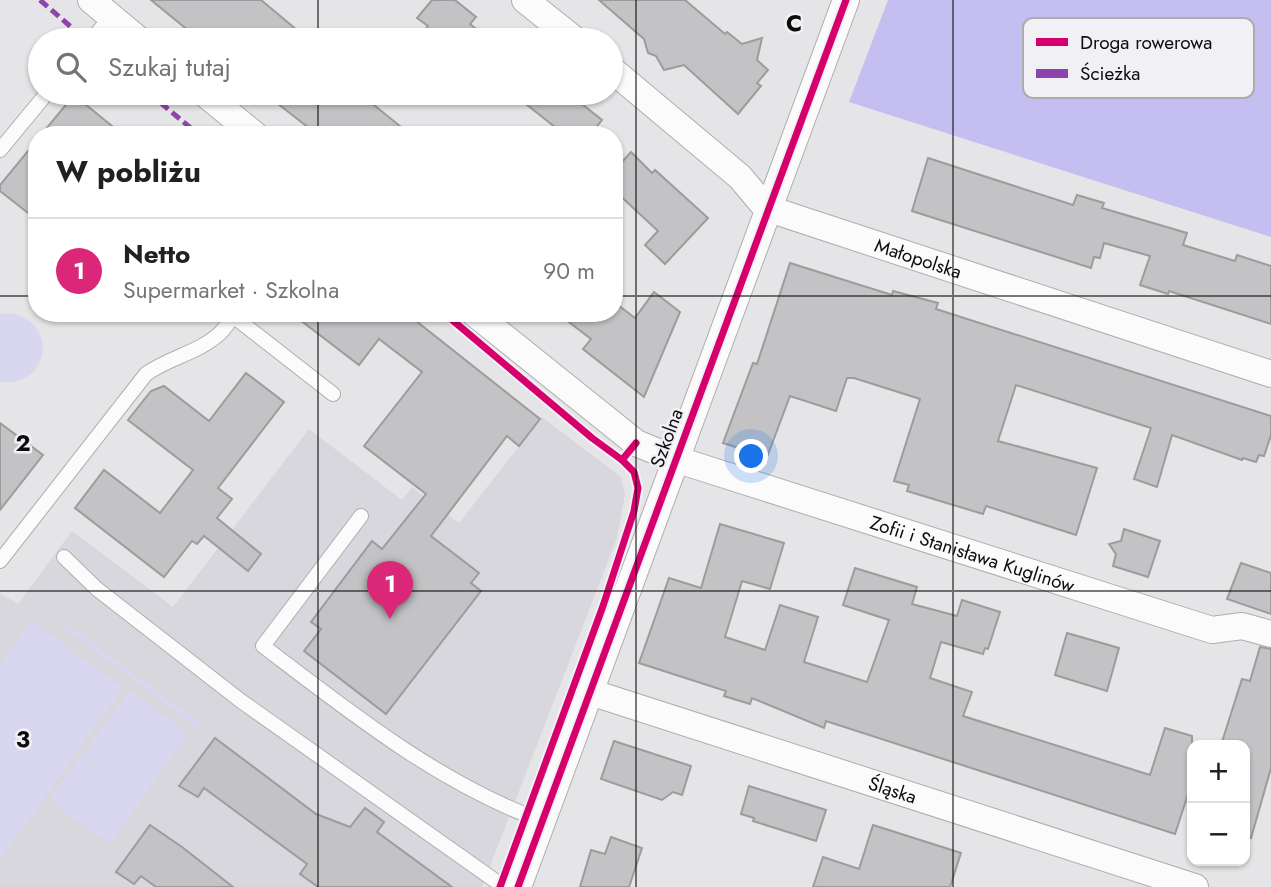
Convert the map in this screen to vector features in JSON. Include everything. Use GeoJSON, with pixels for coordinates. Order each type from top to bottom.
{"type":"FeatureCollection","features":[{"type":"Feature","properties":{"kind":"street"},"geometry":{"type":"LineString","coordinates":[[525,0],[560,28]]}},
{"type":"Feature","properties":{"kind":"street","name":"Szkolna"},"geometry":{"type":"LineString","coordinates":[[518,887],[766,208],[846,0]]}},
{"type":"Feature","properties":{"kind":"street"},"geometry":{"type":"LineString","coordinates":[[101,8],[125,28]]}},
{"type":"Feature","properties":{"kind":"street"},"geometry":{"type":"LineString","coordinates":[[623,79],[740,177],[766,208]]}},
{"type":"Feature","properties":{"kind":"street"},"geometry":{"type":"LineString","coordinates":[[219,105],[244,126]]}},
{"type":"Feature","properties":{"kind":"street","name":"Małopolska"},"geometry":{"type":"LineString","coordinates":[[766,208],[1271,374]]}},
{"type":"Feature","properties":{"kind":"street","name":"Zofii i Stanisława Kuglinów"},"geometry":{"type":"LineString","coordinates":[[485,322],[636,443],[675,459],[1212,630],[1242,626],[1271,634]]}},
{"type":"Feature","properties":{"kind":"street","name":"Śląska"},"geometry":{"type":"LineString","coordinates":[[590,692],[1195,887]]}},
{"type":"Feature","properties":{"kind":"lane"},"geometry":{"type":"LineString","coordinates":[[95,28],[101,8]]}},
{"type":"Feature","properties":{"kind":"lane"},"geometry":{"type":"LineString","coordinates":[[0,150],[37,105]]}},
{"type":"Feature","properties":{"kind":"lane"},"geometry":{"type":"LineString","coordinates":[[0,561],[145,374],[164,360],[192,350],[218,335],[228,322]]}},
{"type":"Feature","properties":{"kind":"lane"},"geometry":{"type":"LineString","coordinates":[[243,322],[333,394]]}},
{"type":"Feature","properties":{"kind":"lane"},"geometry":{"type":"LineString","coordinates":[[361,516],[262,646],[373,730],[482,796],[542,821]]}},
{"type":"Feature","properties":{"kind":"lane"},"geometry":{"type":"LineString","coordinates":[[64,557],[97,589],[241,701],[504,887]]}},
{"type":"Feature","properties":{"kind":"shaded area"},"geometry":{"type":"Polygon","coordinates":[[[888,0],[1271,0],[1271,237],[849,102],[888,0]]]}},
{"type":"Feature","properties":{"kind":"shaded area"},"geometry":{"type":"Polygon","coordinates":[[[12,313],[27,320],[37,330],[42,341],[38,366],[17,381],[0,382],[0,314],[12,313]]]}},
{"type":"Feature","properties":{"kind":"shaded area"},"geometry":{"type":"Polygon","coordinates":[[[542,417],[621,477],[625,494],[617,538],[482,887],[0,887],[0,593],[18,604],[72,531],[173,607],[309,429],[402,500],[412,487],[459,523],[542,417]]]}},
{"type":"Feature","properties":{"kind":"shaded area"},"geometry":{"type":"Polygon","coordinates":[[[31,621],[123,688],[0,860],[0,664],[31,621]]]}},
{"type":"Feature","properties":{"kind":"shaded area"},"geometry":{"type":"Polygon","coordinates":[[[67,624],[200,723],[197,727],[64,627],[67,624]]]}},
{"type":"Feature","properties":{"kind":"shaded area"},"geometry":{"type":"Polygon","coordinates":[[[130,691],[188,734],[110,844],[49,800],[130,691]]]}},
{"type":"Feature","properties":{"kind":"building"},"geometry":{"type":"Polygon","coordinates":[[[151,0],[261,0],[295,28],[185,28],[151,0]]]}},
{"type":"Feature","properties":{"kind":"building"},"geometry":{"type":"Polygon","coordinates":[[[432,0],[455,0],[476,17],[470,24],[475,28],[426,28],[428,26],[417,18],[432,0]]]}},
{"type":"Feature","properties":{"kind":"building"},"geometry":{"type":"Polygon","coordinates":[[[599,0],[685,0],[725,34],[727,32],[742,44],[762,38],[757,60],[768,70],[757,83],[761,86],[738,114],[684,65],[664,70],[656,56],[648,53],[644,39],[599,0]]]}},
{"type":"Feature","properties":{"kind":"building"},"geometry":{"type":"Polygon","coordinates":[[[66,105],[86,105],[112,126],[48,126],[66,105]]]}},
{"type":"Feature","properties":{"kind":"building"},"geometry":{"type":"Polygon","coordinates":[[[279,105],[374,105],[400,126],[306,126],[279,105]]]}},
{"type":"Feature","properties":{"kind":"building"},"geometry":{"type":"Polygon","coordinates":[[[527,105],[583,105],[602,120],[597,126],[554,126],[527,105]]]}},
{"type":"Feature","properties":{"kind":"building"},"geometry":{"type":"Polygon","coordinates":[[[28,151],[28,213],[0,191],[0,185],[28,151]]]}},
{"type":"Feature","properties":{"kind":"building"},"geometry":{"type":"Polygon","coordinates":[[[631,152],[652,173],[655,170],[708,218],[665,264],[645,245],[658,231],[623,198],[623,161],[631,152]]]}},
{"type":"Feature","properties":{"kind":"building"},"geometry":{"type":"Polygon","coordinates":[[[928,158],[1073,205],[1077,195],[1104,203],[1102,208],[1187,233],[1183,245],[1235,261],[1237,255],[1271,266],[1271,324],[1169,291],[1168,294],[1140,285],[1150,256],[1104,243],[1100,258],[1094,257],[1091,268],[912,211],[928,158]]]}},
{"type":"Feature","properties":{"kind":"building"},"geometry":{"type":"Polygon","coordinates":[[[790,263],[892,295],[893,291],[938,303],[936,309],[1271,416],[1271,435],[1264,456],[1259,455],[1256,462],[1243,458],[1242,460],[1172,435],[1157,487],[1134,479],[1151,428],[1016,385],[998,441],[1097,468],[1076,535],[986,506],[983,514],[907,491],[909,485],[894,481],[920,399],[854,378],[847,378],[836,411],[790,396],[767,457],[723,443],[753,363],[757,364],[790,263]]]}},
{"type":"Feature","properties":{"kind":"building"},"geometry":{"type":"Polygon","coordinates":[[[654,292],[680,312],[644,397],[583,349],[591,339],[569,322],[623,322],[623,309],[635,318],[654,292]]]}},
{"type":"Feature","properties":{"kind":"building"},"geometry":{"type":"Polygon","coordinates":[[[303,322],[417,322],[540,419],[519,446],[507,436],[431,536],[479,573],[471,583],[481,591],[386,714],[304,651],[321,629],[311,622],[372,541],[382,549],[426,494],[364,446],[422,372],[379,339],[359,365],[303,322]]]}},
{"type":"Feature","properties":{"kind":"building"},"geometry":{"type":"Polygon","coordinates":[[[246,373],[284,402],[218,488],[232,499],[217,518],[261,554],[248,571],[204,536],[197,544],[192,541],[164,577],[75,508],[104,470],[160,513],[193,470],[128,420],[151,391],[164,386],[209,421],[246,373]]]}},
{"type":"Feature","properties":{"kind":"building"},"geometry":{"type":"Polygon","coordinates":[[[0,423],[43,455],[0,510],[0,423]]]}},
{"type":"Feature","properties":{"kind":"building"},"geometry":{"type":"Polygon","coordinates":[[[720,524],[784,543],[770,589],[742,581],[725,637],[765,650],[780,605],[818,617],[804,662],[867,682],[889,620],[843,605],[855,568],[917,587],[912,604],[957,616],[962,600],[1000,612],[988,649],[985,648],[983,654],[941,642],[930,678],[972,692],[963,716],[1150,775],[1165,728],[1192,736],[1192,740],[1187,740],[1187,797],[1175,834],[826,721],[824,728],[752,698],[750,704],[724,696],[726,691],[639,663],[669,578],[701,588],[720,524]]]}},
{"type":"Feature","properties":{"kind":"building"},"geometry":{"type":"Polygon","coordinates":[[[1124,529],[1160,541],[1148,577],[1113,566],[1116,554],[1109,544],[1121,541],[1124,529]]]}},
{"type":"Feature","properties":{"kind":"building"},"geometry":{"type":"Polygon","coordinates":[[[1241,563],[1271,573],[1271,614],[1227,599],[1241,563]]]}},
{"type":"Feature","properties":{"kind":"building"},"geometry":{"type":"Polygon","coordinates":[[[1067,633],[1119,648],[1107,691],[1055,675],[1067,633]]]}},
{"type":"Feature","properties":{"kind":"building"},"geometry":{"type":"Polygon","coordinates":[[[1260,647],[1271,649],[1271,768],[1251,838],[1250,740],[1223,740],[1242,679],[1250,681],[1260,647]]]}},
{"type":"Feature","properties":{"kind":"building"},"geometry":{"type":"Polygon","coordinates":[[[215,738],[316,814],[350,827],[365,808],[384,822],[377,832],[452,887],[318,887],[300,874],[307,864],[204,788],[198,797],[179,786],[215,738]]]}},
{"type":"Feature","properties":{"kind":"building"},"geometry":{"type":"Polygon","coordinates":[[[614,741],[691,766],[682,795],[673,792],[662,800],[601,779],[614,741]]]}},
{"type":"Feature","properties":{"kind":"building"},"geometry":{"type":"Polygon","coordinates":[[[749,786],[826,810],[816,841],[753,821],[754,818],[741,814],[749,786]]]}},
{"type":"Feature","properties":{"kind":"building"},"geometry":{"type":"Polygon","coordinates":[[[150,825],[233,887],[156,887],[141,876],[134,884],[116,872],[150,825]]]}},
{"type":"Feature","properties":{"kind":"building"},"geometry":{"type":"Polygon","coordinates":[[[873,825],[961,853],[950,887],[813,887],[823,857],[859,869],[873,825]]]}},
{"type":"Feature","properties":{"kind":"building"},"geometry":{"type":"Polygon","coordinates":[[[611,837],[642,848],[629,887],[580,887],[591,850],[605,854],[611,837]]]}},
{"type":"Feature","properties":{"kind":"marked path"},"geometry":{"type":"LineString","coordinates":[[40,0],[72,28]]}},
{"type":"Feature","properties":{"kind":"marked path"},"geometry":{"type":"LineString","coordinates":[[163,105],[188,126]]}},
{"type":"Feature","properties":{"kind":"cycle path"},"geometry":{"type":"LineString","coordinates":[[518,887],[846,0]]}},
{"type":"Feature","properties":{"kind":"cycle path"},"geometry":{"type":"LineString","coordinates":[[455,322],[592,438],[622,460]]}},
{"type":"Feature","properties":{"kind":"cycle path"},"geometry":{"type":"LineString","coordinates":[[500,887],[603,606],[634,511],[638,488],[634,472],[622,460],[636,443]]}},
{"type":"Feature","properties":{"kind":"place","name":"Netto"},"geometry":{"type":"Point","coordinates":[390,619]}}]}
